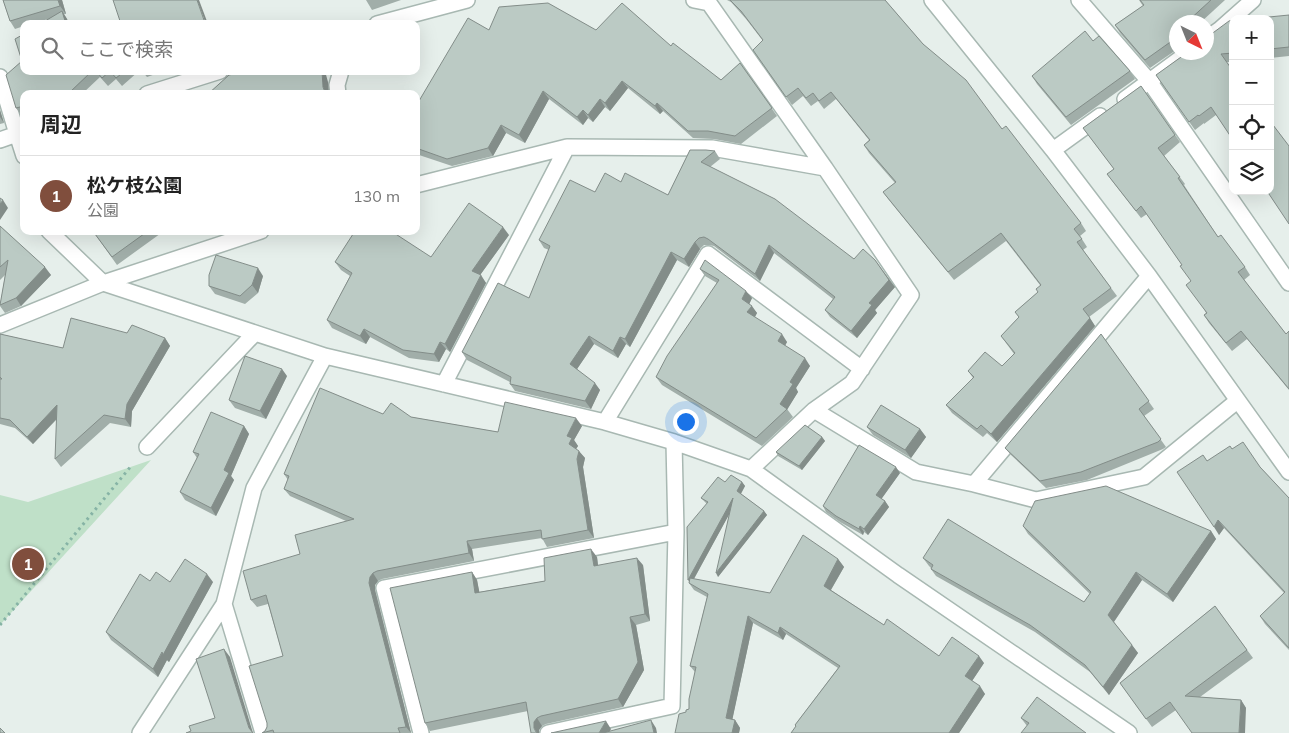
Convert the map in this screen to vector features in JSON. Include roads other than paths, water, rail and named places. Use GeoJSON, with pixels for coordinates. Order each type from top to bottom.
{"type":"FeatureCollection","features":[{"type":"Feature","properties":{"kind":"street"},"geometry":{"type":"LineString","coordinates":[[392,20],[466,0]]}},
{"type":"Feature","properties":{"kind":"street"},"geometry":{"type":"LineString","coordinates":[[694,0],[709,4],[825,168],[911,295],[852,383],[814,410],[751,469]]}},
{"type":"Feature","properties":{"kind":"street"},"geometry":{"type":"LineString","coordinates":[[932,0],[1053,150],[1149,276],[1289,472]]}},
{"type":"Feature","properties":{"kind":"street"},"geometry":{"type":"LineString","coordinates":[[1080,0],[1149,81],[1289,283]]}},
{"type":"Feature","properties":{"kind":"street"},"geometry":{"type":"LineString","coordinates":[[1214,33],[1252,0]]}},
{"type":"Feature","properties":{"kind":"street"},"geometry":{"type":"LineString","coordinates":[[1053,150],[1177,60]]}},
{"type":"Feature","properties":{"kind":"street"},"geometry":{"type":"LineString","coordinates":[[160,90],[207,75]]}},
{"type":"Feature","properties":{"kind":"street"},"geometry":{"type":"LineString","coordinates":[[338,90],[340,75]]}},
{"type":"Feature","properties":{"kind":"street"},"geometry":{"type":"LineString","coordinates":[[0,77],[20,133],[0,140]]}},
{"type":"Feature","properties":{"kind":"street"},"geometry":{"type":"LineString","coordinates":[[420,184],[567,147],[712,148],[825,168]]}},
{"type":"Feature","properties":{"kind":"street"},"geometry":{"type":"LineString","coordinates":[[444,384],[567,147]]}},
{"type":"Feature","properties":{"kind":"street"},"geometry":{"type":"LineString","coordinates":[[53,235],[103,284],[325,356],[605,422],[674,442],[751,469],[898,575],[1130,733]]}},
{"type":"Feature","properties":{"kind":"street"},"geometry":{"type":"LineString","coordinates":[[0,326],[103,284],[249,235]]}},
{"type":"Feature","properties":{"kind":"street"},"geometry":{"type":"LineString","coordinates":[[605,422],[708,254],[862,369]]}},
{"type":"Feature","properties":{"kind":"street"},"geometry":{"type":"LineString","coordinates":[[974,484],[1149,276]]}},
{"type":"Feature","properties":{"kind":"street"},"geometry":{"type":"LineString","coordinates":[[147,447],[255,333]]}},
{"type":"Feature","properties":{"kind":"street"},"geometry":{"type":"LineString","coordinates":[[140,733],[224,604],[254,488],[325,356]]}},
{"type":"Feature","properties":{"kind":"street"},"geometry":{"type":"LineString","coordinates":[[814,410],[916,472],[1036,500],[1144,477],[1237,401]]}},
{"type":"Feature","properties":{"kind":"street"},"geometry":{"type":"LineString","coordinates":[[548,733],[672,706],[676,532],[674,442]]}},
{"type":"Feature","properties":{"kind":"street"},"geometry":{"type":"LineString","coordinates":[[421,733],[384,588],[676,532]]}},
{"type":"Feature","properties":{"kind":"street"},"geometry":{"type":"LineString","coordinates":[[224,604],[263,733]]}},
{"type":"Feature","properties":{"kind":"place","name":"松ケ枝公園"},"geometry":{"type":"Point","coordinates":[28,564]}}]}
